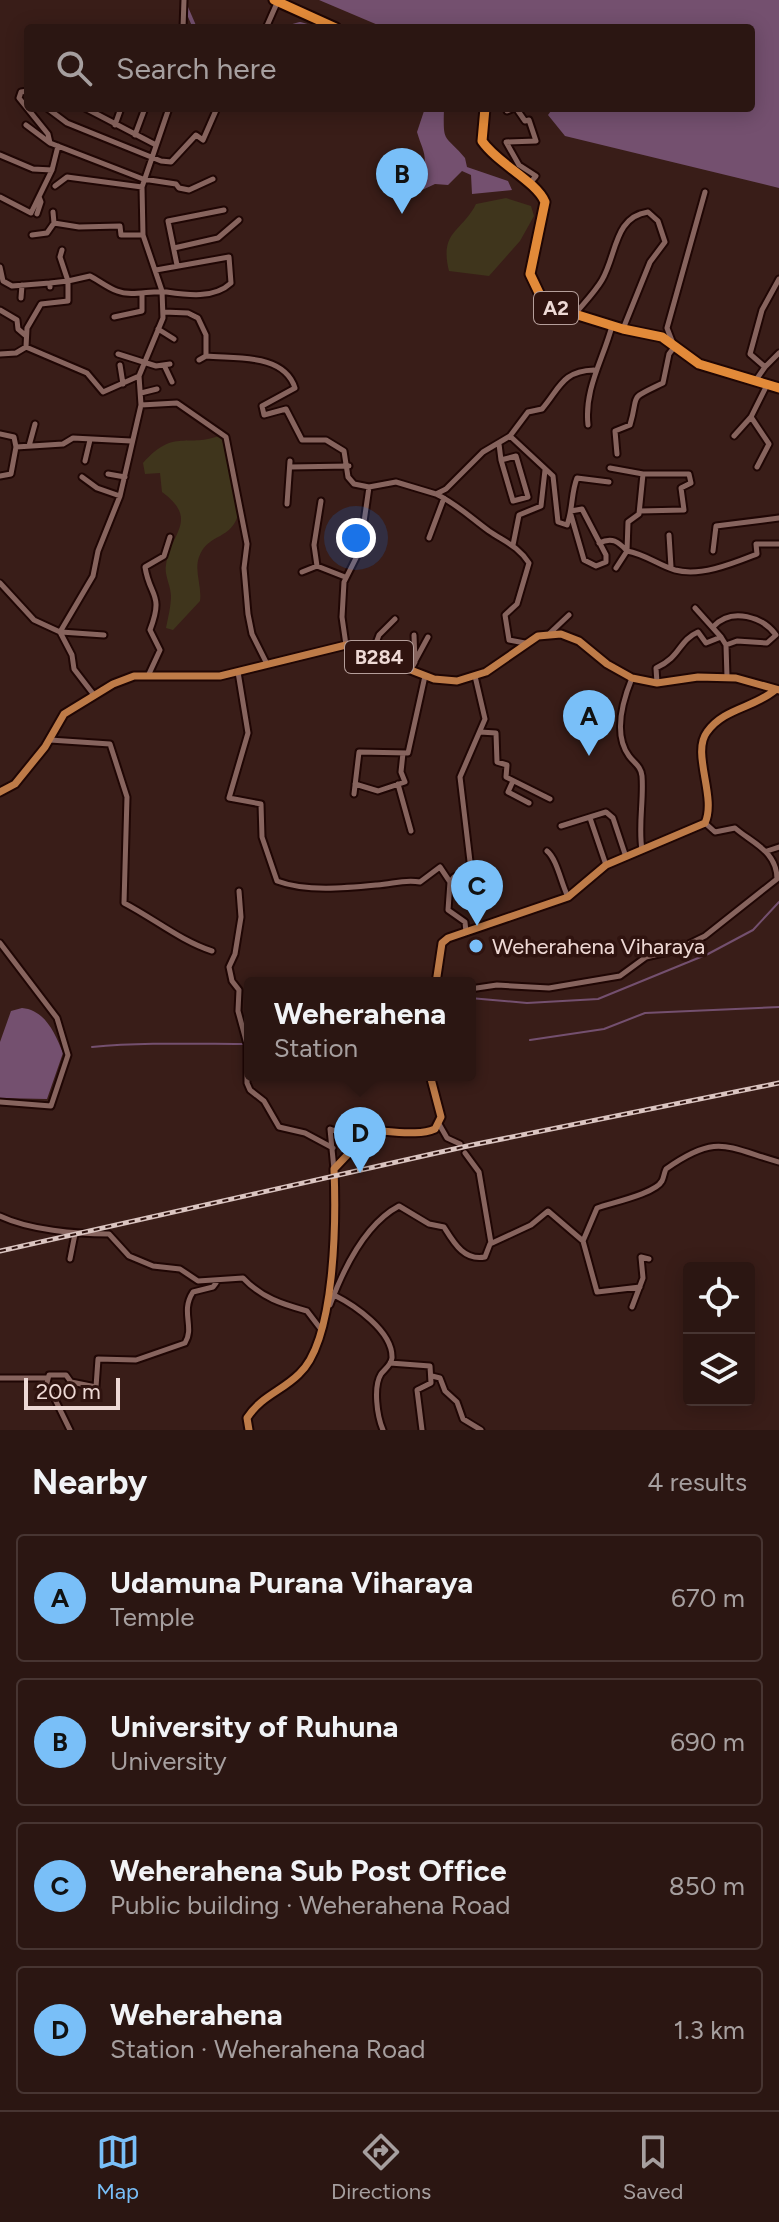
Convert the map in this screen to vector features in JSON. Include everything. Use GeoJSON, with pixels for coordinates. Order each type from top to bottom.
{"type":"FeatureCollection","features":[{"type":"Feature","properties":{"kind":"highway"},"geometry":{"type":"LineString","coordinates":[[276,1],[327,24]]}},
{"type":"Feature","properties":{"kind":"highway"},"geometry":{"type":"LineString","coordinates":[[485,112],[482,141],[507,168],[530,184]]}},
{"type":"Feature","properties":{"kind":"highway","name":"A2"},"geometry":{"type":"LineString","coordinates":[[530,184],[542,195],[545,210],[530,266],[532,282],[552,307],[623,329],[656,335],[674,343],[699,364],[779,388]]}},
{"type":"Feature","properties":{"kind":"main road","name":"B284"},"geometry":{"type":"LineString","coordinates":[[0,792],[15,784],[50,740],[64,714],[134,676],[203,678],[346,645],[413,666],[425,675],[446,681],[475,676],[501,662],[525,643],[550,633]]}},
{"type":"Feature","properties":{"kind":"main road"},"geometry":{"type":"LineString","coordinates":[[550,633],[571,636],[632,678],[657,683],[727,677],[777,690]]}},
{"type":"Feature","properties":{"kind":"main road"},"geometry":{"type":"LineString","coordinates":[[437,977],[442,943],[568,897],[606,865],[705,823],[710,813],[702,748],[705,734],[723,715],[762,701],[777,690]]}},
{"type":"Feature","properties":{"kind":"main road"},"geometry":{"type":"LineString","coordinates":[[249,1430],[247,1418],[252,1411],[274,1390],[299,1374],[318,1348],[336,1212],[334,1169],[370,1131],[398,1129],[424,1133],[439,1124],[441,1117],[432,1081]]}},
{"type":"Feature","properties":{"kind":"street"},"geometry":{"type":"LineString","coordinates":[[183,24],[184,0]]}},
{"type":"Feature","properties":{"kind":"street"},"geometry":{"type":"LineString","coordinates":[[267,24],[276,1]]}},
{"type":"Feature","properties":{"kind":"street"},"geometry":{"type":"LineString","coordinates":[[30,112],[48,134],[50,143]]}},
{"type":"Feature","properties":{"kind":"street"},"geometry":{"type":"LineString","coordinates":[[52,112],[67,123],[171,162],[196,135],[203,140],[215,112]]}},
{"type":"Feature","properties":{"kind":"street"},"geometry":{"type":"LineString","coordinates":[[90,112],[156,145]]}},
{"type":"Feature","properties":{"kind":"street"},"geometry":{"type":"LineString","coordinates":[[95,116],[96,112]]}},
{"type":"Feature","properties":{"kind":"street"},"geometry":{"type":"LineString","coordinates":[[115,125],[120,112]]}},
{"type":"Feature","properties":{"kind":"street"},"geometry":{"type":"LineString","coordinates":[[135,135],[144,112]]}},
{"type":"Feature","properties":{"kind":"street"},"geometry":{"type":"LineString","coordinates":[[60,632],[93,576],[98,551],[120,496],[141,405],[139,376],[164,312],[162,291],[143,235],[142,182],[168,112]]}},
{"type":"Feature","properties":{"kind":"street"},"geometry":{"type":"LineString","coordinates":[[518,112],[525,121],[529,120],[536,141],[506,142],[519,165],[536,176],[530,184]]}},
{"type":"Feature","properties":{"kind":"street"},"geometry":{"type":"LineString","coordinates":[[26,125],[50,143],[150,187]]}},
{"type":"Feature","properties":{"kind":"street"},"geometry":{"type":"LineString","coordinates":[[0,197],[31,213],[52,170],[58,146]]}},
{"type":"Feature","properties":{"kind":"street"},"geometry":{"type":"LineString","coordinates":[[0,155],[33,169],[52,170]]}},
{"type":"Feature","properties":{"kind":"street"},"geometry":{"type":"LineString","coordinates":[[55,186],[67,177],[142,182],[189,190],[213,179]]}},
{"type":"Feature","properties":{"kind":"street"},"geometry":{"type":"LineString","coordinates":[[617,454],[615,431],[630,425],[631,402],[636,396],[663,383],[674,343],[667,328],[705,192]]}},
{"type":"Feature","properties":{"kind":"street"},"geometry":{"type":"LineString","coordinates":[[37,214],[41,202],[38,196]]}},
{"type":"Feature","properties":{"kind":"street"},"geometry":{"type":"LineString","coordinates":[[177,265],[168,221],[224,210]]}},
{"type":"Feature","properties":{"kind":"street"},"geometry":{"type":"LineString","coordinates":[[32,235],[47,233],[54,223],[53,212]]}},
{"type":"Feature","properties":{"kind":"street"},"geometry":{"type":"LineString","coordinates":[[574,315],[600,285],[623,224],[634,214],[648,212],[658,221],[665,242],[650,262],[623,329]]}},
{"type":"Feature","properties":{"kind":"street"},"geometry":{"type":"LineString","coordinates":[[174,248],[218,238],[239,220]]}},
{"type":"Feature","properties":{"kind":"street"},"geometry":{"type":"LineString","coordinates":[[54,223],[79,227],[120,226],[121,235],[143,235]]}},
{"type":"Feature","properties":{"kind":"street"},"geometry":{"type":"LineString","coordinates":[[26,347],[26,336],[41,304],[68,301],[68,281],[60,257],[62,250]]}},
{"type":"Feature","properties":{"kind":"street"},"geometry":{"type":"LineString","coordinates":[[0,267],[3,281],[12,286],[50,285],[90,276],[115,291],[142,294],[162,291],[191,296],[223,290],[231,283],[229,257],[156,270]]}},
{"type":"Feature","properties":{"kind":"street"},"geometry":{"type":"LineString","coordinates":[[764,368],[750,354],[760,318],[779,279]]}},
{"type":"Feature","properties":{"kind":"street"},"geometry":{"type":"LineString","coordinates":[[21,298],[22,285]]}},
{"type":"Feature","properties":{"kind":"street"},"geometry":{"type":"LineString","coordinates":[[114,317],[142,311],[142,294]]}},
{"type":"Feature","properties":{"kind":"street"},"geometry":{"type":"LineString","coordinates":[[771,294],[779,298]]}},
{"type":"Feature","properties":{"kind":"street"},"geometry":{"type":"LineString","coordinates":[[0,310],[17,320],[18,329],[26,336]]}},
{"type":"Feature","properties":{"kind":"street"},"geometry":{"type":"LineString","coordinates":[[164,312],[188,313],[198,318],[206,335],[206,356]]}},
{"type":"Feature","properties":{"kind":"street"},"geometry":{"type":"LineString","coordinates":[[588,425],[588,398],[594,370],[612,326]]}},
{"type":"Feature","properties":{"kind":"street"},"geometry":{"type":"LineString","coordinates":[[656,335],[667,328]]}},
{"type":"Feature","properties":{"kind":"street"},"geometry":{"type":"LineString","coordinates":[[158,329],[174,339]]}},
{"type":"Feature","properties":{"kind":"street"},"geometry":{"type":"LineString","coordinates":[[0,354],[16,353],[26,347]]}},
{"type":"Feature","properties":{"kind":"street"},"geometry":{"type":"LineString","coordinates":[[26,347],[87,373],[103,392],[139,376]]}},
{"type":"Feature","properties":{"kind":"street"},"geometry":{"type":"LineString","coordinates":[[756,380],[779,353]]}},
{"type":"Feature","properties":{"kind":"street"},"geometry":{"type":"LineString","coordinates":[[118,354],[143,363],[167,364],[172,382]]}},
{"type":"Feature","properties":{"kind":"street"},"geometry":{"type":"LineString","coordinates":[[199,360],[206,356],[263,361],[288,373],[295,388],[262,406],[264,415],[286,409],[302,440],[331,442],[347,455],[350,482],[369,487],[396,482],[436,494],[513,545],[529,563],[517,604],[505,615],[509,640],[525,643]]}},
{"type":"Feature","properties":{"kind":"street"},"geometry":{"type":"LineString","coordinates":[[120,365],[123,384]]}},
{"type":"Feature","properties":{"kind":"street"},"geometry":{"type":"LineString","coordinates":[[436,494],[446,489],[483,452],[510,436],[528,412],[542,409],[559,382],[571,373],[594,370]]}},
{"type":"Feature","properties":{"kind":"street"},"geometry":{"type":"LineString","coordinates":[[734,436],[751,417],[768,384]]}},
{"type":"Feature","properties":{"kind":"street"},"geometry":{"type":"LineString","coordinates":[[141,393],[157,389]]}},
{"type":"Feature","properties":{"kind":"street"},"geometry":{"type":"LineString","coordinates":[[141,405],[177,403],[226,437],[247,544],[244,568],[248,614],[252,634],[266,662]]}},
{"type":"Feature","properties":{"kind":"street"},"geometry":{"type":"LineString","coordinates":[[751,417],[769,444],[757,467]]}},
{"type":"Feature","properties":{"kind":"street"},"geometry":{"type":"LineString","coordinates":[[29,446],[35,424]]}},
{"type":"Feature","properties":{"kind":"street"},"geometry":{"type":"LineString","coordinates":[[0,434],[14,437],[16,447],[11,474],[0,476]]}},
{"type":"Feature","properties":{"kind":"street"},"geometry":{"type":"LineString","coordinates":[[510,436],[553,476],[557,490],[558,522],[567,525],[577,478],[609,482]]}},
{"type":"Feature","properties":{"kind":"street"},"geometry":{"type":"LineString","coordinates":[[16,447],[63,444],[73,438],[131,441]]}},
{"type":"Feature","properties":{"kind":"street"},"geometry":{"type":"LineString","coordinates":[[85,461],[90,440]]}},
{"type":"Feature","properties":{"kind":"street"},"geometry":{"type":"LineString","coordinates":[[499,444],[501,460],[511,499],[528,497],[518,458],[501,460]]}},
{"type":"Feature","properties":{"kind":"street"},"geometry":{"type":"LineString","coordinates":[[287,504],[290,464],[349,466]]}},
{"type":"Feature","properties":{"kind":"street"},"geometry":{"type":"LineString","coordinates":[[610,468],[643,474],[689,474],[691,483],[681,488],[684,510],[640,511],[628,522],[627,551],[616,568]]}},
{"type":"Feature","properties":{"kind":"street"},"geometry":{"type":"LineString","coordinates":[[513,545],[519,515],[541,506],[545,470]]}},
{"type":"Feature","properties":{"kind":"street"},"geometry":{"type":"LineString","coordinates":[[108,474],[125,477]]}},
{"type":"Feature","properties":{"kind":"street"},"geometry":{"type":"LineString","coordinates":[[640,511],[643,474]]}},
{"type":"Feature","properties":{"kind":"street"},"geometry":{"type":"LineString","coordinates":[[82,477],[97,488],[120,496]]}},
{"type":"Feature","properties":{"kind":"street"},"geometry":{"type":"LineString","coordinates":[[346,645],[342,617],[345,577],[360,550],[369,487]]}},
{"type":"Feature","properties":{"kind":"street"},"geometry":{"type":"LineString","coordinates":[[429,538],[444,498]]}},
{"type":"Feature","properties":{"kind":"street"},"geometry":{"type":"LineString","coordinates":[[317,566],[314,545],[321,501]]}},
{"type":"Feature","properties":{"kind":"street"},"geometry":{"type":"LineString","coordinates":[[582,509],[606,555],[606,562],[596,566],[584,560],[571,513],[582,509]]}},
{"type":"Feature","properties":{"kind":"street"},"geometry":{"type":"LineString","coordinates":[[713,551],[716,526],[779,518]]}},
{"type":"Feature","properties":{"kind":"street"},"geometry":{"type":"LineString","coordinates":[[669,535],[671,567]]}},
{"type":"Feature","properties":{"kind":"street"},"geometry":{"type":"LineString","coordinates":[[148,676],[160,650],[150,630],[158,609],[155,589],[145,567],[164,556],[170,537]]}},
{"type":"Feature","properties":{"kind":"street"},"geometry":{"type":"LineString","coordinates":[[599,543],[607,539],[618,542],[627,551],[676,570],[724,567],[757,554],[756,544],[779,544]]}},
{"type":"Feature","properties":{"kind":"street"},"geometry":{"type":"LineString","coordinates":[[302,572],[317,566],[345,577]]}},
{"type":"Feature","properties":{"kind":"street"},"geometry":{"type":"LineString","coordinates":[[0,583],[34,620],[60,632],[104,635]]}},
{"type":"Feature","properties":{"kind":"street"},"geometry":{"type":"LineString","coordinates":[[695,608],[714,626],[726,645],[727,677]]}},
{"type":"Feature","properties":{"kind":"street"},"geometry":{"type":"LineString","coordinates":[[550,633],[569,615]]}},
{"type":"Feature","properties":{"kind":"street"},"geometry":{"type":"LineString","coordinates":[[714,626],[724,618],[759,617],[776,635],[767,643],[737,641],[726,645]]}},
{"type":"Feature","properties":{"kind":"street"},"geometry":{"type":"LineString","coordinates":[[372,654],[379,635],[395,619]]}},
{"type":"Feature","properties":{"kind":"street"},"geometry":{"type":"LineString","coordinates":[[60,632],[72,655],[74,669],[94,695]]}},
{"type":"Feature","properties":{"kind":"street"},"geometry":{"type":"LineString","coordinates":[[657,683],[656,668],[678,656],[687,637],[698,632],[706,643],[721,637]]}},
{"type":"Feature","properties":{"kind":"street"},"geometry":{"type":"LineString","coordinates":[[413,666],[414,635]]}},
{"type":"Feature","properties":{"kind":"street"},"geometry":{"type":"LineString","coordinates":[[413,666],[428,637]]}},
{"type":"Feature","properties":{"kind":"street"},"geometry":{"type":"LineString","coordinates":[[238,672],[248,733],[229,798],[261,804],[262,837],[277,881],[300,887],[380,885],[403,879],[420,882],[440,867],[450,882]]}},
{"type":"Feature","properties":{"kind":"street"},"geometry":{"type":"LineString","coordinates":[[354,794],[359,752],[408,753],[425,675]]}},
{"type":"Feature","properties":{"kind":"street"},"geometry":{"type":"LineString","coordinates":[[466,932],[465,922],[448,910],[450,882],[471,870],[470,838],[460,777],[485,719],[475,676]]}},
{"type":"Feature","properties":{"kind":"street"},"geometry":{"type":"LineString","coordinates":[[632,678],[621,727],[628,755],[640,768],[642,778],[638,825],[642,850]]}},
{"type":"Feature","properties":{"kind":"street"},"geometry":{"type":"LineString","coordinates":[[480,732],[496,733],[497,762],[507,765],[506,777],[550,799]]}},
{"type":"Feature","properties":{"kind":"street"},"geometry":{"type":"LineString","coordinates":[[50,740],[110,744],[127,797],[124,903],[149,915],[187,942],[212,951]]}},
{"type":"Feature","properties":{"kind":"street"},"geometry":{"type":"LineString","coordinates":[[355,784],[378,791],[405,782],[401,772],[403,753]]}},
{"type":"Feature","properties":{"kind":"street"},"geometry":{"type":"LineString","coordinates":[[513,781],[508,792],[529,803]]}},
{"type":"Feature","properties":{"kind":"street"},"geometry":{"type":"LineString","coordinates":[[398,784],[411,831]]}},
{"type":"Feature","properties":{"kind":"street"},"geometry":{"type":"LineString","coordinates":[[561,826],[606,812],[613,818],[626,857]]}},
{"type":"Feature","properties":{"kind":"street"},"geometry":{"type":"LineString","coordinates":[[590,818],[606,865]]}},
{"type":"Feature","properties":{"kind":"street"},"geometry":{"type":"LineString","coordinates":[[476,988],[497,985],[549,988],[620,976],[646,957],[676,950],[705,936],[777,879],[777,868],[767,851],[735,828],[715,832],[705,823]]}},
{"type":"Feature","properties":{"kind":"street"},"geometry":{"type":"LineString","coordinates":[[767,851],[779,847]]}},
{"type":"Feature","properties":{"kind":"street"},"geometry":{"type":"LineString","coordinates":[[547,851],[555,860],[557,876],[568,897]]}},
{"type":"Feature","properties":{"kind":"street"},"geometry":{"type":"LineString","coordinates":[[239,891],[241,917],[235,954],[229,967],[232,981],[239,990],[238,1011],[244,1033]]}},
{"type":"Feature","properties":{"kind":"street"},"geometry":{"type":"LineString","coordinates":[[0,943],[57,1018],[68,1055],[51,1106],[0,1102]]}},
{"type":"Feature","properties":{"kind":"street"},"geometry":{"type":"LineString","coordinates":[[247,1081],[250,1090],[264,1101],[279,1127],[305,1133],[333,1148]]}},
{"type":"Feature","properties":{"kind":"street"},"geometry":{"type":"LineString","coordinates":[[439,1124],[447,1138],[460,1144]]}},
{"type":"Feature","properties":{"kind":"street"},"geometry":{"type":"LineString","coordinates":[[334,1169],[332,1128],[360,1140]]}},
{"type":"Feature","properties":{"kind":"street"},"geometry":{"type":"LineString","coordinates":[[583,1241],[597,1208],[622,1202],[656,1186],[662,1181],[666,1169],[703,1148],[721,1144],[779,1162]]}},
{"type":"Feature","properties":{"kind":"street"},"geometry":{"type":"LineString","coordinates":[[322,1329],[343,1271],[381,1215],[399,1206],[429,1224],[444,1227],[458,1250],[476,1259],[485,1257],[490,1244],[479,1172],[465,1153]]}},
{"type":"Feature","properties":{"kind":"street"},"geometry":{"type":"LineString","coordinates":[[490,1244],[531,1225],[548,1211],[583,1241],[597,1292],[640,1287]]}},
{"type":"Feature","properties":{"kind":"street"},"geometry":{"type":"LineString","coordinates":[[0,1216],[13,1223],[75,1234],[109,1234],[129,1256],[153,1266],[180,1269],[198,1281],[243,1278],[262,1295],[290,1308],[307,1311],[322,1329]]}},
{"type":"Feature","properties":{"kind":"street"},"geometry":{"type":"LineString","coordinates":[[70,1259],[75,1234]]}},
{"type":"Feature","properties":{"kind":"street"},"geometry":{"type":"LineString","coordinates":[[632,1307],[643,1278],[641,1257],[649,1259]]}},
{"type":"Feature","properties":{"kind":"street"},"geometry":{"type":"LineString","coordinates":[[0,1378],[47,1378],[52,1373],[66,1375],[71,1382],[96,1387],[98,1359],[136,1360],[185,1343],[189,1337],[186,1304],[193,1292],[213,1287],[217,1282]]}},
{"type":"Feature","properties":{"kind":"street"},"geometry":{"type":"LineString","coordinates":[[334,1295],[355,1304],[378,1328],[390,1350],[390,1363],[378,1382],[378,1414],[383,1430]]}},
{"type":"Feature","properties":{"kind":"street"},"geometry":{"type":"LineString","coordinates":[[390,1363],[430,1366],[431,1383],[417,1390],[422,1430]]}},
{"type":"Feature","properties":{"kind":"street"},"geometry":{"type":"LineString","coordinates":[[432,1376],[440,1378],[445,1391],[457,1402],[463,1419],[481,1430]]}},
{"type":"Feature","properties":{"kind":"street"},"geometry":{"type":"LineString","coordinates":[[47,1378],[70,1430]]}},
{"type":"Feature","properties":{"kind":"shaded area"},"geometry":{"type":"Polygon","coordinates":[[[319,0],[779,0],[779,188],[565,136],[548,115],[550,112],[755,112],[755,24],[376,24],[319,0]]]}},
{"type":"Feature","properties":{"kind":"shaded area"},"geometry":{"type":"Polygon","coordinates":[[[424,112],[444,112],[445,133],[465,158],[467,167],[508,181],[512,190],[472,194],[471,175],[462,171],[448,185],[435,184],[420,191],[416,175],[424,174],[425,160],[417,132],[424,112]]]}},
{"type":"Feature","properties":{"kind":"shaded area"},"geometry":{"type":"Polygon","coordinates":[[[506,198],[531,206],[534,216],[520,241],[489,276],[449,271],[449,240],[476,204],[506,198]]]}},
{"type":"Feature","properties":{"kind":"shaded area"},"geometry":{"type":"Polygon","coordinates":[[[221,435],[239,511],[231,527],[203,549],[197,568],[200,601],[173,630],[166,628],[171,596],[166,569],[181,519],[173,502],[162,492],[160,473],[145,474],[143,463],[164,445],[221,435]]]}},
{"type":"Feature","properties":{"kind":"shaded area"},"geometry":{"type":"Polygon","coordinates":[[[22,1008],[43,1018],[53,1030],[63,1053],[47,1099],[0,1098],[0,1042],[11,1011],[22,1008]]]}},
{"type":"Feature","properties":{"kind":"waterway"},"geometry":{"type":"LineString","coordinates":[[185,5],[193,24]]}},
{"type":"Feature","properties":{"kind":"waterway"},"geometry":{"type":"LineString","coordinates":[[476,999],[527,1003],[598,999],[708,954],[753,930],[779,902]]}},
{"type":"Feature","properties":{"kind":"waterway"},"geometry":{"type":"LineString","coordinates":[[530,1040],[604,1029],[645,1013],[779,1007]]}},
{"type":"Feature","properties":{"kind":"waterway"},"geometry":{"type":"LineString","coordinates":[[92,1047],[244,1044]]}},
{"type":"Feature","properties":{"kind":"railway"},"geometry":{"type":"LineString","coordinates":[[0,1251],[472,1145],[779,1083]]}},
{"type":"Feature","properties":{"kind":"place","name":"University of Ruhuna"},"geometry":{"type":"Point","coordinates":[402,214]}},
{"type":"Feature","properties":{"kind":"place","name":"Udamuna Purana Viharaya"},"geometry":{"type":"Point","coordinates":[589,756]}},
{"type":"Feature","properties":{"kind":"place","name":"Weherahena Sub Post Office"},"geometry":{"type":"Point","coordinates":[477,926]}},
{"type":"Feature","properties":{"kind":"place","name":"Weherahena Viharaya"},"geometry":{"type":"Point","coordinates":[476,946]}},
{"type":"Feature","properties":{"kind":"place","name":"Weherahena"},"geometry":{"type":"Point","coordinates":[360,1173]}}]}
